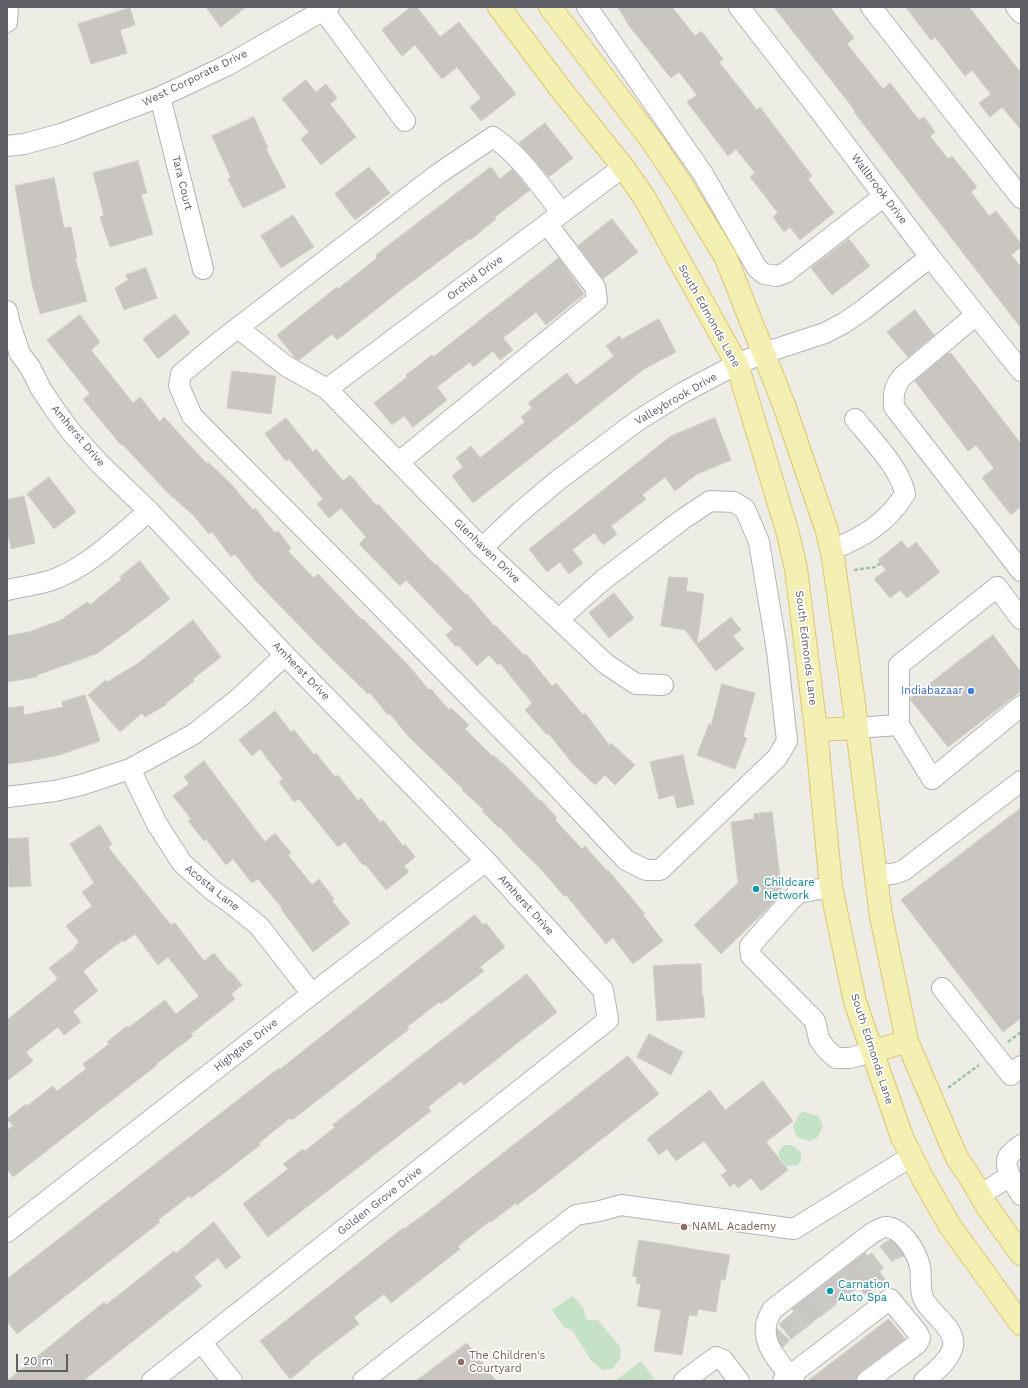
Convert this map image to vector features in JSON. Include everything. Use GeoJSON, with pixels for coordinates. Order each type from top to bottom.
{"type":"FeatureCollection","features":[{"type":"Feature","properties":{"kind":"main road","name":"South Edmonds Lane"},"geometry":{"type":"LineString","coordinates":[[499,7],[559,87],[623,167],[644,197],[737,364],[788,534],[796,569],[816,730],[831,887],[855,1002],[902,1138],[922,1178],[950,1226],[1021,1324]]}},
{"type":"Feature","properties":{"kind":"main road"},"geometry":{"type":"LineString","coordinates":[[550,7],[652,142],[681,184],[726,258],[784,405],[827,531],[831,550],[853,697],[881,916],[907,1041],[957,1158],[988,1208],[1021,1254]]}},
{"type":"Feature","properties":{"kind":"main road"},"geometry":{"type":"LineString","coordinates":[[816,730],[856,728]]}},
{"type":"Feature","properties":{"kind":"main road"},"geometry":{"type":"LineString","coordinates":[[872,1052],[907,1041]]}},
{"type":"Feature","properties":{"kind":"street"},"geometry":{"type":"LineString","coordinates":[[7,22],[8,7]]}},
{"type":"Feature","properties":{"kind":"street"},"geometry":{"type":"LineString","coordinates":[[587,7],[703,174],[747,253],[757,268],[764,274],[777,276],[785,273],[884,196]]}},
{"type":"Feature","properties":{"kind":"street","name":"Wallbrook Drive"},"geometry":{"type":"LineString","coordinates":[[739,7],[930,257],[1021,371]]}},
{"type":"Feature","properties":{"kind":"street"},"geometry":{"type":"LineString","coordinates":[[871,7],[1021,198]]}},
{"type":"Feature","properties":{"kind":"street"},"geometry":{"type":"LineString","coordinates":[[1016,7],[1021,13]]}},
{"type":"Feature","properties":{"kind":"street"},"geometry":{"type":"LineString","coordinates":[[324,8],[351,49],[405,121]]}},
{"type":"Feature","properties":{"kind":"street","name":"West Corporate Drive"},"geometry":{"type":"LineString","coordinates":[[7,146],[24,144],[61,134],[160,97],[228,65],[324,8]]}},
{"type":"Feature","properties":{"kind":"street","name":"Tara Court"},"geometry":{"type":"LineString","coordinates":[[160,97],[203,269]]}},
{"type":"Feature","properties":{"kind":"street"},"geometry":{"type":"LineString","coordinates":[[399,462],[597,300],[595,287],[517,158],[502,143],[493,137],[438,174],[238,328],[181,374],[179,386],[192,416],[543,772],[626,860],[646,870],[660,870],[777,758],[788,741],[777,651],[759,542],[745,509],[734,502],[710,501],[683,519],[603,580],[558,619]]}},
{"type":"Feature","properties":{"kind":"street","name":"Orchid Drive"},"geometry":{"type":"LineString","coordinates":[[327,389],[623,167]]}},
{"type":"Feature","properties":{"kind":"street","name":"Valleybrook Drive"},"geometry":{"type":"LineString","coordinates":[[482,548],[518,514],[557,481],[637,421],[684,392],[737,364],[764,353],[825,333],[844,323],[863,310],[930,257]]}},
{"type":"Feature","properties":{"kind":"street","name":"Amherst Drive"},"geometry":{"type":"LineString","coordinates":[[7,311],[13,356],[30,367],[41,389],[72,433],[100,464],[148,511],[285,655],[486,861],[603,990],[608,1020]]}},
{"type":"Feature","properties":{"kind":"street"},"geometry":{"type":"LineString","coordinates":[[976,315],[902,377],[896,385],[893,398],[894,407],[1021,572]]}},
{"type":"Feature","properties":{"kind":"street","name":"Glenhaven Drive"},"geometry":{"type":"LineString","coordinates":[[238,328],[286,366],[327,389],[482,548],[606,664],[636,684],[663,685]]}},
{"type":"Feature","properties":{"kind":"street"},"geometry":{"type":"LineString","coordinates":[[831,550],[856,540],[882,523],[898,505],[905,494],[903,485],[897,473],[855,419]]}},
{"type":"Feature","properties":{"kind":"street"},"geometry":{"type":"LineString","coordinates":[[7,590],[50,581],[72,570],[101,552],[148,511]]}},
{"type":"Feature","properties":{"kind":"street"},"geometry":{"type":"LineString","coordinates":[[1021,619],[998,587],[899,665],[899,726],[932,779],[1021,706]]}},
{"type":"Feature","properties":{"kind":"street"},"geometry":{"type":"LineString","coordinates":[[7,797],[55,791],[81,785],[130,769],[194,734],[239,698],[285,655]]}},
{"type":"Feature","properties":{"kind":"street"},"geometry":{"type":"LineString","coordinates":[[856,728],[899,726]]}},
{"type":"Feature","properties":{"kind":"street","name":"Acosta Lane"},"geometry":{"type":"LineString","coordinates":[[130,769],[157,824],[182,863],[212,890],[259,926],[312,994]]}},
{"type":"Feature","properties":{"kind":"street"},"geometry":{"type":"LineString","coordinates":[[876,876],[897,873],[904,870],[1021,781]]}},
{"type":"Feature","properties":{"kind":"street","name":"Highgate Drive"},"geometry":{"type":"LineString","coordinates":[[7,1232],[312,994],[486,861]]}},
{"type":"Feature","properties":{"kind":"street"},"geometry":{"type":"LineString","coordinates":[[831,887],[798,893],[750,946],[751,956],[815,1021],[820,1039],[826,1049],[836,1058],[850,1058],[872,1052]]}},
{"type":"Feature","properties":{"kind":"street"},"geometry":{"type":"LineString","coordinates":[[942,988],[1011,1075],[1021,1066]]}},
{"type":"Feature","properties":{"kind":"street","name":"Golden Grove Drive"},"geometry":{"type":"LineString","coordinates":[[152,1381],[202,1343],[608,1020]]}},
{"type":"Feature","properties":{"kind":"street"},"geometry":{"type":"LineString","coordinates":[[1021,1145],[1007,1158],[1005,1165],[1021,1195]]}},
{"type":"Feature","properties":{"kind":"street"},"geometry":{"type":"LineString","coordinates":[[363,1381],[576,1215],[600,1211],[621,1205],[794,1229],[912,1156]]}},
{"type":"Feature","properties":{"kind":"street"},"geometry":{"type":"LineString","coordinates":[[980,1195],[1010,1176]]}},
{"type":"Feature","properties":{"kind":"street"},"geometry":{"type":"LineString","coordinates":[[867,1381],[917,1344],[920,1338],[917,1332],[890,1299],[789,1379],[769,1348],[767,1322],[772,1310],[872,1233],[886,1227],[899,1231],[907,1239],[920,1266],[923,1297],[947,1328],[953,1340],[949,1355],[935,1372],[924,1381]]}},
{"type":"Feature","properties":{"kind":"street"},"geometry":{"type":"LineString","coordinates":[[202,1343],[232,1381]]}},
{"type":"Feature","properties":{"kind":"street"},"geometry":{"type":"LineString","coordinates":[[684,1381],[716,1357],[723,1360],[739,1381]]}},
{"type":"Feature","properties":{"kind":"path"},"geometry":{"type":"LineString","coordinates":[[850,571],[875,566],[881,563]]}},
{"type":"Feature","properties":{"kind":"green space"},"geometry":{"type":"Polygon","coordinates":[[[803,1111],[819,1117],[823,1126],[818,1137],[809,1141],[797,1137],[793,1127],[798,1116],[803,1111]]]}},
{"type":"Feature","properties":{"kind":"green space"},"geometry":{"type":"Polygon","coordinates":[[[784,1145],[791,1145],[801,1152],[801,1161],[797,1165],[786,1166],[779,1157],[779,1151],[784,1145]]]}},
{"type":"Feature","properties":{"kind":"green space"},"geometry":{"type":"Polygon","coordinates":[[[572,1296],[583,1307],[587,1320],[598,1320],[621,1348],[620,1359],[612,1369],[602,1370],[591,1360],[572,1330],[564,1327],[552,1310],[572,1296]]]}},
{"type":"Feature","properties":{"kind":"green space"},"geometry":{"type":"Polygon","coordinates":[[[641,1361],[655,1380],[615,1381],[641,1361]]]}},
{"type":"Feature","properties":{"kind":"building"},"geometry":{"type":"Polygon","coordinates":[[[206,7],[246,7],[221,27],[206,7]]]}},
{"type":"Feature","properties":{"kind":"building"},"geometry":{"type":"Polygon","coordinates":[[[411,7],[417,7],[440,37],[459,22],[516,94],[481,121],[470,107],[481,98],[457,67],[442,79],[415,45],[402,56],[382,30],[411,7]]]}},
{"type":"Feature","properties":{"kind":"building"},"geometry":{"type":"Polygon","coordinates":[[[618,7],[672,7],[695,36],[701,31],[723,59],[719,62],[757,110],[760,107],[812,176],[808,179],[834,213],[800,240],[790,227],[784,232],[773,217],[778,213],[750,177],[755,173],[736,149],[728,156],[687,102],[697,95],[679,72],[671,78],[630,27],[618,7]]]}},
{"type":"Feature","properties":{"kind":"building"},"geometry":{"type":"Polygon","coordinates":[[[774,7],[830,7],[854,38],[847,44],[883,89],[890,83],[919,120],[924,117],[935,132],[930,136],[948,159],[952,156],[977,187],[971,192],[989,216],[996,211],[1021,244],[1021,247],[1011,255],[1021,267],[1021,328],[854,112],[855,111],[774,7]]]}},
{"type":"Feature","properties":{"kind":"building"},"geometry":{"type":"Polygon","coordinates":[[[906,7],[969,7],[1021,73],[1021,130],[1002,107],[990,117],[979,103],[991,94],[972,70],[965,76],[935,37],[931,40],[906,7]]]}},
{"type":"Feature","properties":{"kind":"building"},"geometry":{"type":"Polygon","coordinates":[[[130,8],[135,25],[120,30],[127,53],[91,64],[78,24],[130,8]]]}},
{"type":"Feature","properties":{"kind":"building"},"geometry":{"type":"Polygon","coordinates":[[[306,80],[316,92],[326,84],[337,98],[330,104],[356,137],[321,165],[301,139],[309,132],[282,99],[306,80]]]}},
{"type":"Feature","properties":{"kind":"building"},"geometry":{"type":"Polygon","coordinates":[[[254,117],[268,148],[266,149],[286,187],[243,208],[228,179],[231,178],[212,136],[254,117]]]}},
{"type":"Feature","properties":{"kind":"building"},"geometry":{"type":"Polygon","coordinates":[[[545,123],[573,158],[549,177],[519,143],[545,123]]]}},
{"type":"Feature","properties":{"kind":"building"},"geometry":{"type":"Polygon","coordinates":[[[138,161],[147,193],[141,194],[153,234],[110,247],[100,217],[104,215],[93,173],[138,161]]]}},
{"type":"Feature","properties":{"kind":"building"},"geometry":{"type":"Polygon","coordinates":[[[369,167],[390,193],[355,220],[335,194],[369,167]]]}},
{"type":"Feature","properties":{"kind":"building"},"geometry":{"type":"Polygon","coordinates":[[[491,167],[500,179],[512,169],[530,190],[495,217],[496,219],[470,240],[469,239],[402,289],[337,340],[332,334],[299,360],[295,358],[277,335],[337,287],[338,289],[377,258],[376,255],[491,167]]]}},
{"type":"Feature","properties":{"kind":"building"},"geometry":{"type":"Polygon","coordinates":[[[54,178],[64,228],[71,227],[77,258],[75,258],[87,301],[40,314],[32,284],[15,186],[54,178]]]}},
{"type":"Feature","properties":{"kind":"building"},"geometry":{"type":"Polygon","coordinates":[[[293,215],[314,247],[281,268],[261,236],[293,215]]]}},
{"type":"Feature","properties":{"kind":"building"},"geometry":{"type":"Polygon","coordinates":[[[612,219],[638,252],[603,279],[578,246],[612,219]]]}},
{"type":"Feature","properties":{"kind":"building"},"geometry":{"type":"Polygon","coordinates":[[[849,239],[870,266],[832,295],[811,268],[849,239]]]}},
{"type":"Feature","properties":{"kind":"building"},"geometry":{"type":"Polygon","coordinates":[[[559,258],[584,294],[546,325],[536,312],[503,338],[513,350],[500,360],[493,351],[473,367],[470,362],[437,387],[447,400],[413,427],[404,416],[392,425],[374,403],[407,377],[406,375],[432,355],[433,357],[559,258]]]}},
{"type":"Feature","properties":{"kind":"building"},"geometry":{"type":"Polygon","coordinates":[[[146,268],[157,298],[124,310],[115,288],[128,280],[126,275],[146,268]]]}},
{"type":"Feature","properties":{"kind":"building"},"geometry":{"type":"Polygon","coordinates":[[[915,310],[934,335],[908,357],[887,332],[915,310]]]}},
{"type":"Feature","properties":{"kind":"building"},"geometry":{"type":"Polygon","coordinates":[[[175,314],[190,333],[158,359],[143,339],[175,314]]]}},
{"type":"Feature","properties":{"kind":"building"},"geometry":{"type":"Polygon","coordinates":[[[80,315],[100,342],[91,350],[133,403],[140,397],[160,422],[164,417],[206,463],[208,462],[231,484],[253,510],[255,508],[275,533],[278,531],[291,548],[288,551],[314,578],[318,574],[410,667],[429,690],[431,689],[449,710],[451,708],[469,725],[465,729],[492,756],[493,755],[508,768],[540,801],[541,800],[557,818],[555,820],[582,849],[585,846],[607,871],[608,870],[645,914],[643,915],[663,941],[633,964],[613,938],[606,944],[566,895],[564,896],[539,867],[500,827],[499,828],[482,811],[484,810],[409,737],[370,693],[368,694],[322,649],[256,581],[235,554],[231,557],[212,532],[209,534],[194,516],[167,492],[122,444],[121,445],[83,399],[90,394],[47,340],[80,315]]]}},
{"type":"Feature","properties":{"kind":"building"},"geometry":{"type":"Polygon","coordinates":[[[659,319],[676,352],[644,369],[473,503],[452,476],[463,467],[456,458],[471,446],[480,458],[525,422],[521,417],[532,408],[528,403],[567,373],[576,385],[614,356],[606,346],[619,336],[622,339],[659,319]]]}},
{"type":"Feature","properties":{"kind":"building"},"geometry":{"type":"Polygon","coordinates":[[[948,353],[951,353],[1021,444],[1021,506],[1011,515],[982,478],[994,468],[976,445],[968,451],[915,381],[948,353]]]}},
{"type":"Feature","properties":{"kind":"building"},"geometry":{"type":"Polygon","coordinates":[[[232,371],[276,376],[271,414],[227,408],[232,371]]]}},
{"type":"Feature","properties":{"kind":"building"},"geometry":{"type":"Polygon","coordinates":[[[286,418],[313,452],[316,449],[343,481],[350,475],[377,506],[378,504],[435,565],[436,564],[466,595],[467,594],[494,626],[495,625],[524,655],[526,654],[552,686],[556,683],[583,715],[585,713],[609,745],[611,743],[635,765],[615,785],[605,775],[595,785],[573,764],[548,733],[547,735],[525,710],[532,703],[500,663],[498,665],[489,655],[477,666],[458,645],[456,647],[446,635],[453,629],[406,580],[400,586],[359,544],[366,537],[341,508],[329,518],[317,504],[323,499],[289,459],[286,461],[265,434],[286,418]]]}},
{"type":"Feature","properties":{"kind":"building"},"geometry":{"type":"Polygon","coordinates":[[[715,418],[731,460],[697,474],[675,491],[665,477],[642,495],[646,499],[611,526],[617,534],[603,545],[594,533],[572,550],[583,563],[569,574],[560,562],[547,572],[529,549],[671,436],[715,418]]]}},
{"type":"Feature","properties":{"kind":"building"},"geometry":{"type":"Polygon","coordinates":[[[49,477],[76,512],[54,529],[27,494],[49,477]]]}},
{"type":"Feature","properties":{"kind":"building"},"geometry":{"type":"Polygon","coordinates":[[[24,496],[35,543],[11,549],[7,530],[7,500],[24,496]]]}},
{"type":"Feature","properties":{"kind":"building"},"geometry":{"type":"Polygon","coordinates":[[[902,541],[908,549],[916,542],[940,572],[907,598],[900,590],[890,598],[874,579],[886,570],[878,560],[902,541]]]}},
{"type":"Feature","properties":{"kind":"building"},"geometry":{"type":"Polygon","coordinates":[[[140,561],[170,599],[96,654],[37,675],[37,677],[7,682],[7,636],[29,632],[61,620],[87,602],[90,605],[122,579],[120,577],[140,561]]]}},
{"type":"Feature","properties":{"kind":"building"},"geometry":{"type":"Polygon","coordinates":[[[669,577],[688,578],[686,591],[704,594],[697,644],[731,617],[741,630],[733,636],[744,649],[716,671],[685,630],[661,626],[669,577]]]}},
{"type":"Feature","properties":{"kind":"building"},"geometry":{"type":"Polygon","coordinates":[[[614,593],[634,618],[609,638],[589,613],[614,593]]]}},
{"type":"Feature","properties":{"kind":"building"},"geometry":{"type":"Polygon","coordinates":[[[193,620],[221,657],[193,679],[194,681],[165,704],[166,705],[145,717],[142,713],[120,732],[88,695],[106,680],[107,682],[137,664],[193,620]]]}},
{"type":"Feature","properties":{"kind":"building"},"geometry":{"type":"Polygon","coordinates":[[[993,635],[1021,672],[1021,691],[948,747],[910,699],[993,635]]]}},
{"type":"Feature","properties":{"kind":"building"},"geometry":{"type":"Polygon","coordinates":[[[722,684],[755,693],[743,737],[747,738],[735,769],[697,755],[709,724],[711,725],[722,684]]]}},
{"type":"Feature","properties":{"kind":"building"},"geometry":{"type":"Polygon","coordinates":[[[85,695],[100,741],[59,755],[7,764],[7,708],[23,706],[24,715],[63,707],[62,702],[85,695]]]}},
{"type":"Feature","properties":{"kind":"building"},"geometry":{"type":"Polygon","coordinates":[[[275,711],[291,732],[294,730],[314,755],[316,753],[335,777],[338,775],[358,801],[361,798],[380,822],[383,820],[403,846],[405,844],[415,857],[404,866],[409,872],[386,890],[365,864],[363,865],[345,842],[338,847],[299,799],[294,802],[279,782],[283,779],[260,749],[252,756],[239,740],[275,711]]]}},
{"type":"Feature","properties":{"kind":"building"},"geometry":{"type":"Polygon","coordinates":[[[683,755],[694,804],[677,808],[674,795],[659,799],[650,762],[683,755]]]}},
{"type":"Feature","properties":{"kind":"building"},"geometry":{"type":"Polygon","coordinates":[[[204,761],[265,842],[275,833],[291,853],[288,855],[312,885],[319,879],[334,899],[332,901],[350,923],[313,952],[281,909],[282,908],[258,879],[252,883],[233,859],[226,865],[206,839],[204,841],[188,821],[191,819],[173,796],[189,784],[184,777],[204,761]]]}},
{"type":"Feature","properties":{"kind":"building"},"geometry":{"type":"Polygon","coordinates":[[[1021,808],[1021,1018],[1003,1032],[901,900],[1021,808]]]}},
{"type":"Feature","properties":{"kind":"building","name":"Childcare Network"},"geometry":{"type":"Polygon","coordinates":[[[772,812],[782,893],[721,954],[694,925],[738,883],[731,822],[754,819],[754,814],[772,812]]]}},
{"type":"Feature","properties":{"kind":"building"},"geometry":{"type":"Polygon","coordinates":[[[100,825],[112,844],[108,847],[171,925],[175,923],[204,961],[214,953],[229,972],[230,971],[242,985],[231,994],[235,999],[191,1034],[193,1036],[13,1177],[7,1169],[7,1130],[13,1126],[7,1119],[53,1086],[57,1091],[86,1069],[83,1064],[109,1044],[107,1042],[127,1026],[128,1028],[165,1000],[176,1014],[199,996],[168,957],[158,965],[135,934],[124,942],[123,940],[83,971],[98,991],[73,1011],[81,1022],[64,1035],[58,1027],[26,1052],[33,1061],[7,1081],[7,1020],[58,979],[49,968],[75,948],[74,947],[79,942],[66,926],[92,906],[82,892],[94,883],[70,844],[100,825]]]}},
{"type":"Feature","properties":{"kind":"building"},"geometry":{"type":"Polygon","coordinates":[[[28,838],[31,886],[9,887],[7,839],[28,838]]]}},
{"type":"Feature","properties":{"kind":"building"},"geometry":{"type":"Polygon","coordinates":[[[475,915],[483,925],[486,923],[505,947],[480,967],[484,971],[441,1004],[439,1002],[407,1027],[409,1029],[292,1120],[290,1118],[259,1143],[260,1145],[215,1180],[191,1198],[189,1196],[158,1220],[160,1222],[17,1334],[7,1321],[7,1279],[279,1068],[280,1069],[475,915]]]}},
{"type":"Feature","properties":{"kind":"building"},"geometry":{"type":"Polygon","coordinates":[[[701,964],[702,995],[705,1017],[657,1021],[653,966],[701,964]]]}},
{"type":"Feature","properties":{"kind":"building"},"geometry":{"type":"Polygon","coordinates":[[[527,974],[557,1012],[464,1085],[461,1081],[428,1107],[431,1111],[268,1237],[243,1204],[288,1169],[283,1164],[303,1149],[305,1151],[335,1127],[333,1125],[527,974]]]}},
{"type":"Feature","properties":{"kind":"building"},"geometry":{"type":"Polygon","coordinates":[[[649,1034],[683,1052],[671,1075],[637,1057],[649,1034]]]}},
{"type":"Feature","properties":{"kind":"building"},"geometry":{"type":"Polygon","coordinates":[[[628,1056],[659,1094],[541,1187],[517,1205],[516,1203],[491,1222],[490,1221],[458,1246],[460,1249],[391,1303],[384,1294],[354,1317],[359,1324],[309,1362],[310,1363],[290,1379],[260,1341],[403,1228],[404,1229],[430,1210],[628,1056]]]}},
{"type":"Feature","properties":{"kind":"building"},"geometry":{"type":"Polygon","coordinates":[[[763,1081],[793,1121],[766,1142],[788,1170],[761,1191],[751,1178],[738,1188],[734,1183],[730,1187],[721,1175],[727,1171],[704,1141],[676,1161],[667,1149],[659,1155],[647,1139],[710,1090],[725,1110],[763,1081]]]}},
{"type":"Feature","properties":{"kind":"building"},"geometry":{"type":"Polygon","coordinates":[[[214,1222],[241,1257],[226,1269],[218,1258],[194,1277],[202,1286],[83,1381],[7,1381],[104,1302],[106,1305],[174,1251],[176,1253],[214,1222]]]}},
{"type":"Feature","properties":{"kind":"building"},"geometry":{"type":"Polygon","coordinates":[[[639,1240],[730,1255],[725,1280],[721,1279],[716,1312],[698,1309],[697,1316],[689,1315],[682,1355],[654,1351],[661,1310],[637,1306],[641,1284],[636,1283],[637,1277],[633,1276],[639,1240]]]}},
{"type":"Feature","properties":{"kind":"building","name":"Carnation Auto Spa"},"geometry":{"type":"Polygon","coordinates":[[[865,1253],[885,1279],[865,1295],[858,1286],[791,1339],[779,1324],[794,1312],[792,1309],[865,1253]]]}},
{"type":"Feature","properties":{"kind":"building"},"geometry":{"type":"Polygon","coordinates":[[[889,1319],[905,1339],[860,1372],[854,1381],[808,1381],[889,1319]]]}},
{"type":"Feature","properties":{"kind":"building","name":"The Children's Courtyard"},"geometry":{"type":"Polygon","coordinates":[[[467,1343],[496,1381],[416,1381],[467,1343]]]}},
{"type":"Feature","properties":{"kind":"tunnel"},"geometry":{"type":"LineString","coordinates":[[769,1348],[783,1333],[890,1251],[899,1247],[911,1246]]}},
{"type":"Feature","properties":{"kind":"place","name":"Indiabazaar"},"geometry":{"type":"Point","coordinates":[971,691]}},
{"type":"Feature","properties":{"kind":"place","name":"Childcare Network"},"geometry":{"type":"Point","coordinates":[756,889]}},
{"type":"Feature","properties":{"kind":"place","name":"NAML Academy"},"geometry":{"type":"Point","coordinates":[684,1227]}},
{"type":"Feature","properties":{"kind":"place","name":"Carnation Auto Spa"},"geometry":{"type":"Point","coordinates":[830,1291]}},
{"type":"Feature","properties":{"kind":"place","name":"The Children's Courtyard"},"geometry":{"type":"Point","coordinates":[461,1362]}}]}
